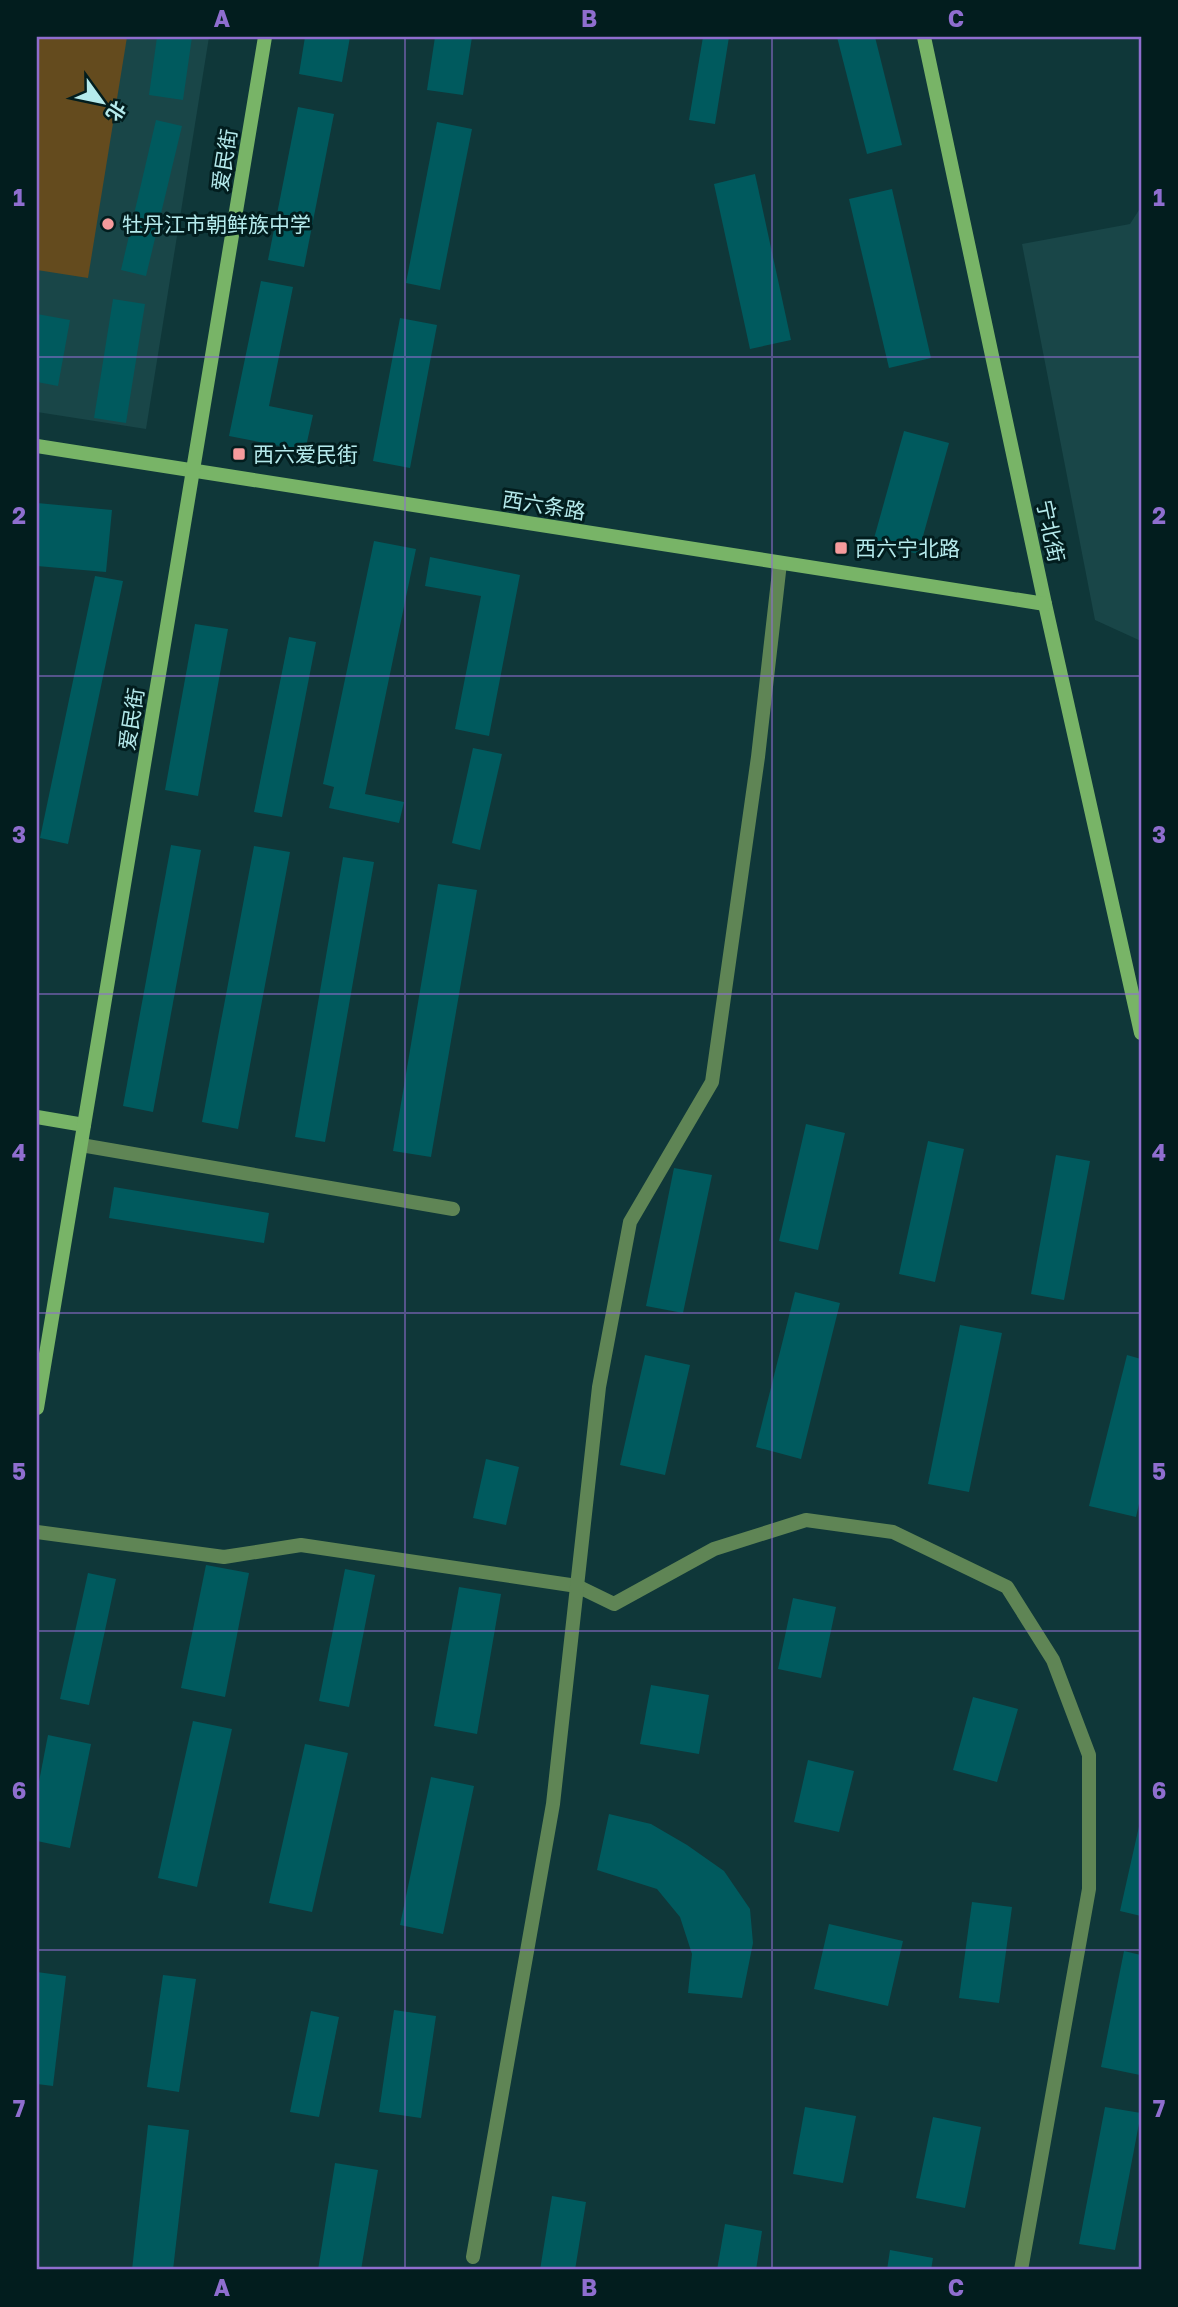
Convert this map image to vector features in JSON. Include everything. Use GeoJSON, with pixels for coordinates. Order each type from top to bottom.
{"type":"FeatureCollection","features":[{"type":"Feature","properties":{"kind":"street","name":"爱民街"},"geometry":{"type":"LineString","coordinates":[[37,1408],[265,37]]}},
{"type":"Feature","properties":{"kind":"street","name":"宁北街"},"geometry":{"type":"LineString","coordinates":[[924,37],[1045,604],[1141,1032]]}},
{"type":"Feature","properties":{"kind":"street","name":"西六条路"},"geometry":{"type":"LineString","coordinates":[[37,446],[1045,604]]}},
{"type":"Feature","properties":{"kind":"street"},"geometry":{"type":"LineString","coordinates":[[473,2257],[554,1804],[598,1387],[629,1222],[712,1082],[756,770],[780,563]]}},
{"type":"Feature","properties":{"kind":"street"},"geometry":{"type":"LineString","coordinates":[[37,1116],[84,1125]]}},
{"type":"Feature","properties":{"kind":"street"},"geometry":{"type":"LineString","coordinates":[[81,1145],[453,1209]]}},
{"type":"Feature","properties":{"kind":"street"},"geometry":{"type":"LineString","coordinates":[[37,1532],[224,1557],[301,1545],[577,1586],[614,1604],[714,1549],[807,1520],[893,1532],[1007,1587],[1054,1660],[1089,1755],[1089,1889],[1021,2270]]}},
{"type":"Feature","properties":{"kind":"shaded area","name":"牡丹江市朝鲜族中学"},"geometry":{"type":"Polygon","coordinates":[[[37,37],[209,37],[146,429],[37,412],[37,37]]]}},
{"type":"Feature","properties":{"kind":"shaded area"},"geometry":{"type":"Polygon","coordinates":[[[37,37],[127,37],[88,278],[37,270],[37,37]]]}},
{"type":"Feature","properties":{"kind":"shaded area"},"geometry":{"type":"Polygon","coordinates":[[[1141,207],[1141,641],[1095,620],[1022,244],[1130,224],[1141,207]]]}},
{"type":"Feature","properties":{"kind":"building"},"geometry":{"type":"Polygon","coordinates":[[[157,37],[192,37],[183,100],[149,95],[157,37]]]}},
{"type":"Feature","properties":{"kind":"building"},"geometry":{"type":"Polygon","coordinates":[[[305,37],[350,37],[342,82],[299,74],[305,37]]]}},
{"type":"Feature","properties":{"kind":"building"},"geometry":{"type":"Polygon","coordinates":[[[435,37],[472,37],[463,95],[427,90],[435,37]]]}},
{"type":"Feature","properties":{"kind":"building"},"geometry":{"type":"Polygon","coordinates":[[[703,37],[729,37],[715,124],[689,120],[703,37]]]}},
{"type":"Feature","properties":{"kind":"building"},"geometry":{"type":"Polygon","coordinates":[[[837,37],[875,37],[902,145],[867,154],[837,37]]]}},
{"type":"Feature","properties":{"kind":"building"},"geometry":{"type":"Polygon","coordinates":[[[298,107],[334,114],[304,267],[268,260],[298,107]]]}},
{"type":"Feature","properties":{"kind":"building"},"geometry":{"type":"Polygon","coordinates":[[[156,120],[182,126],[146,276],[121,270],[156,120]]]}},
{"type":"Feature","properties":{"kind":"building"},"geometry":{"type":"Polygon","coordinates":[[[437,122],[472,129],[440,290],[406,283],[437,122]]]}},
{"type":"Feature","properties":{"kind":"building"},"geometry":{"type":"Polygon","coordinates":[[[755,174],[791,340],[750,349],[714,184],[755,174]]]}},
{"type":"Feature","properties":{"kind":"building"},"geometry":{"type":"Polygon","coordinates":[[[892,189],[931,358],[889,368],[849,199],[892,189]]]}},
{"type":"Feature","properties":{"kind":"building"},"geometry":{"type":"Polygon","coordinates":[[[261,281],[293,287],[269,406],[313,415],[305,451],[229,436],[261,281]]]}},
{"type":"Feature","properties":{"kind":"building"},"geometry":{"type":"Polygon","coordinates":[[[113,299],[145,304],[126,423],[94,418],[113,299]]]}},
{"type":"Feature","properties":{"kind":"building"},"geometry":{"type":"Polygon","coordinates":[[[37,314],[70,320],[58,386],[37,382],[37,314]]]}},
{"type":"Feature","properties":{"kind":"building"},"geometry":{"type":"Polygon","coordinates":[[[400,318],[437,325],[410,468],[373,461],[400,318]]]}},
{"type":"Feature","properties":{"kind":"building"},"geometry":{"type":"Polygon","coordinates":[[[904,431],[949,443],[918,554],[873,542],[904,431]]]}},
{"type":"Feature","properties":{"kind":"building"},"geometry":{"type":"Polygon","coordinates":[[[37,503],[112,510],[106,572],[37,566],[37,503]]]}},
{"type":"Feature","properties":{"kind":"building"},"geometry":{"type":"Polygon","coordinates":[[[374,541],[416,549],[365,794],[404,802],[399,823],[329,808],[334,787],[323,784],[374,541]]]}},
{"type":"Feature","properties":{"kind":"building"},"geometry":{"type":"Polygon","coordinates":[[[430,557],[520,575],[489,736],[455,729],[481,596],[425,586],[430,557]]]}},
{"type":"Feature","properties":{"kind":"building"},"geometry":{"type":"Polygon","coordinates":[[[95,576],[123,581],[68,844],[40,838],[95,576]]]}},
{"type":"Feature","properties":{"kind":"building"},"geometry":{"type":"Polygon","coordinates":[[[195,624],[228,629],[198,796],[165,790],[195,624]]]}},
{"type":"Feature","properties":{"kind":"building"},"geometry":{"type":"Polygon","coordinates":[[[289,637],[316,642],[282,817],[254,812],[289,637]]]}},
{"type":"Feature","properties":{"kind":"building"},"geometry":{"type":"Polygon","coordinates":[[[473,748],[502,754],[480,850],[452,843],[473,748]]]}},
{"type":"Feature","properties":{"kind":"building"},"geometry":{"type":"Polygon","coordinates":[[[171,845],[201,850],[153,1112],[123,1106],[171,845]]]}},
{"type":"Feature","properties":{"kind":"building"},"geometry":{"type":"Polygon","coordinates":[[[254,846],[290,852],[238,1129],[202,1122],[254,846]]]}},
{"type":"Feature","properties":{"kind":"building"},"geometry":{"type":"Polygon","coordinates":[[[343,857],[374,862],[325,1142],[295,1137],[343,857]]]}},
{"type":"Feature","properties":{"kind":"building"},"geometry":{"type":"Polygon","coordinates":[[[438,884],[477,890],[431,1157],[393,1151],[438,884]]]}},
{"type":"Feature","properties":{"kind":"building"},"geometry":{"type":"Polygon","coordinates":[[[806,1124],[845,1133],[818,1250],[779,1241],[806,1124]]]}},
{"type":"Feature","properties":{"kind":"building"},"geometry":{"type":"Polygon","coordinates":[[[928,1141],[964,1149],[935,1282],[899,1274],[928,1141]]]}},
{"type":"Feature","properties":{"kind":"building"},"geometry":{"type":"Polygon","coordinates":[[[1056,1155],[1090,1161],[1064,1300],[1031,1294],[1056,1155]]]}},
{"type":"Feature","properties":{"kind":"building"},"geometry":{"type":"Polygon","coordinates":[[[674,1168],[712,1175],[683,1313],[646,1306],[674,1168]]]}},
{"type":"Feature","properties":{"kind":"building"},"geometry":{"type":"Polygon","coordinates":[[[114,1187],[269,1213],[264,1243],[109,1218],[114,1187]]]}},
{"type":"Feature","properties":{"kind":"building"},"geometry":{"type":"Polygon","coordinates":[[[795,1292],[840,1303],[801,1459],[756,1447],[795,1292]]]}},
{"type":"Feature","properties":{"kind":"building"},"geometry":{"type":"Polygon","coordinates":[[[960,1325],[1002,1333],[969,1492],[928,1484],[960,1325]]]}},
{"type":"Feature","properties":{"kind":"building"},"geometry":{"type":"Polygon","coordinates":[[[645,1355],[690,1365],[665,1475],[620,1465],[645,1355]]]}},
{"type":"Feature","properties":{"kind":"building"},"geometry":{"type":"Polygon","coordinates":[[[1127,1355],[1141,1359],[1141,1495],[1136,1517],[1089,1506],[1127,1355]]]}},
{"type":"Feature","properties":{"kind":"building"},"geometry":{"type":"Polygon","coordinates":[[[486,1459],[519,1467],[506,1525],[473,1518],[486,1459]]]}},
{"type":"Feature","properties":{"kind":"building"},"geometry":{"type":"Polygon","coordinates":[[[206,1565],[249,1573],[225,1697],[181,1688],[206,1565]]]}},
{"type":"Feature","properties":{"kind":"building"},"geometry":{"type":"Polygon","coordinates":[[[345,1569],[375,1575],[349,1707],[319,1701],[345,1569]]]}},
{"type":"Feature","properties":{"kind":"building"},"geometry":{"type":"Polygon","coordinates":[[[88,1573],[116,1579],[89,1705],[60,1699],[88,1573]]]}},
{"type":"Feature","properties":{"kind":"building"},"geometry":{"type":"Polygon","coordinates":[[[459,1587],[501,1594],[477,1734],[434,1726],[459,1587]]]}},
{"type":"Feature","properties":{"kind":"building"},"geometry":{"type":"Polygon","coordinates":[[[793,1598],[836,1607],[821,1678],[778,1669],[793,1598]]]}},
{"type":"Feature","properties":{"kind":"building"},"geometry":{"type":"Polygon","coordinates":[[[651,1685],[709,1695],[699,1754],[640,1744],[651,1685]]]}},
{"type":"Feature","properties":{"kind":"building"},"geometry":{"type":"Polygon","coordinates":[[[973,1697],[1018,1709],[997,1782],[953,1770],[973,1697]]]}},
{"type":"Feature","properties":{"kind":"building"},"geometry":{"type":"Polygon","coordinates":[[[193,1721],[232,1729],[197,1887],[158,1878],[193,1721]]]}},
{"type":"Feature","properties":{"kind":"building"},"geometry":{"type":"Polygon","coordinates":[[[48,1735],[91,1744],[70,1848],[37,1841],[37,1792],[48,1735]]]}},
{"type":"Feature","properties":{"kind":"building"},"geometry":{"type":"Polygon","coordinates":[[[305,1744],[348,1753],[312,1912],[269,1903],[305,1744]]]}},
{"type":"Feature","properties":{"kind":"building"},"geometry":{"type":"Polygon","coordinates":[[[808,1760],[854,1771],[839,1832],[794,1822],[808,1760]]]}},
{"type":"Feature","properties":{"kind":"building"},"geometry":{"type":"Polygon","coordinates":[[[431,1777],[474,1786],[443,1934],[400,1925],[431,1777]]]}},
{"type":"Feature","properties":{"kind":"building"},"geometry":{"type":"Polygon","coordinates":[[[609,1814],[651,1824],[724,1871],[750,1909],[753,1943],[742,1998],[688,1993],[692,1954],[680,1917],[657,1889],[597,1870],[609,1814]]]}},
{"type":"Feature","properties":{"kind":"building"},"geometry":{"type":"Polygon","coordinates":[[[1141,1822],[1141,1916],[1120,1911],[1141,1822]]]}},
{"type":"Feature","properties":{"kind":"building"},"geometry":{"type":"Polygon","coordinates":[[[972,1902],[1012,1907],[999,2003],[959,1998],[972,1902]]]}},
{"type":"Feature","properties":{"kind":"building"},"geometry":{"type":"Polygon","coordinates":[[[829,1924],[903,1941],[888,2006],[814,1989],[829,1924]]]}},
{"type":"Feature","properties":{"kind":"building"},"geometry":{"type":"Polygon","coordinates":[[[1124,1951],[1141,1955],[1140,2075],[1101,2067],[1124,1951]]]}},
{"type":"Feature","properties":{"kind":"building"},"geometry":{"type":"Polygon","coordinates":[[[37,1972],[66,1976],[53,2086],[37,2084],[37,1972]]]}},
{"type":"Feature","properties":{"kind":"building"},"geometry":{"type":"Polygon","coordinates":[[[163,1975],[196,1979],[179,2092],[147,2087],[163,1975]]]}},
{"type":"Feature","properties":{"kind":"building"},"geometry":{"type":"Polygon","coordinates":[[[394,2010],[436,2016],[421,2118],[379,2112],[394,2010]]]}},
{"type":"Feature","properties":{"kind":"building"},"geometry":{"type":"Polygon","coordinates":[[[311,2011],[339,2017],[319,2117],[290,2112],[311,2011]]]}},
{"type":"Feature","properties":{"kind":"building"},"geometry":{"type":"Polygon","coordinates":[[[805,2107],[856,2116],[843,2183],[793,2174],[805,2107]]]}},
{"type":"Feature","properties":{"kind":"building"},"geometry":{"type":"Polygon","coordinates":[[[1105,2107],[1141,2113],[1115,2250],[1079,2244],[1105,2107]]]}},
{"type":"Feature","properties":{"kind":"building"},"geometry":{"type":"Polygon","coordinates":[[[933,2117],[981,2127],[965,2208],[916,2198],[933,2117]]]}},
{"type":"Feature","properties":{"kind":"building"},"geometry":{"type":"Polygon","coordinates":[[[148,2125],[189,2130],[173,2270],[132,2270],[148,2125]]]}},
{"type":"Feature","properties":{"kind":"building"},"geometry":{"type":"Polygon","coordinates":[[[335,2163],[378,2170],[361,2270],[318,2270],[335,2163]]]}},
{"type":"Feature","properties":{"kind":"building"},"geometry":{"type":"Polygon","coordinates":[[[552,2196],[586,2202],[575,2270],[540,2270],[552,2196]]]}},
{"type":"Feature","properties":{"kind":"building"},"geometry":{"type":"Polygon","coordinates":[[[725,2224],[762,2231],[756,2270],[717,2270],[725,2224]]]}},
{"type":"Feature","properties":{"kind":"building"},"geometry":{"type":"Polygon","coordinates":[[[890,2250],[933,2258],[931,2270],[887,2270],[890,2250]]]}},
{"type":"Feature","properties":{"kind":"place","name":"牡丹江市朝鲜族中学"},"geometry":{"type":"Point","coordinates":[108,224]}},
{"type":"Feature","properties":{"kind":"place","name":"西六爱民街"},"geometry":{"type":"Point","coordinates":[239,454]}},
{"type":"Feature","properties":{"kind":"place","name":"西六宁北路"},"geometry":{"type":"Point","coordinates":[841,548]}}]}
